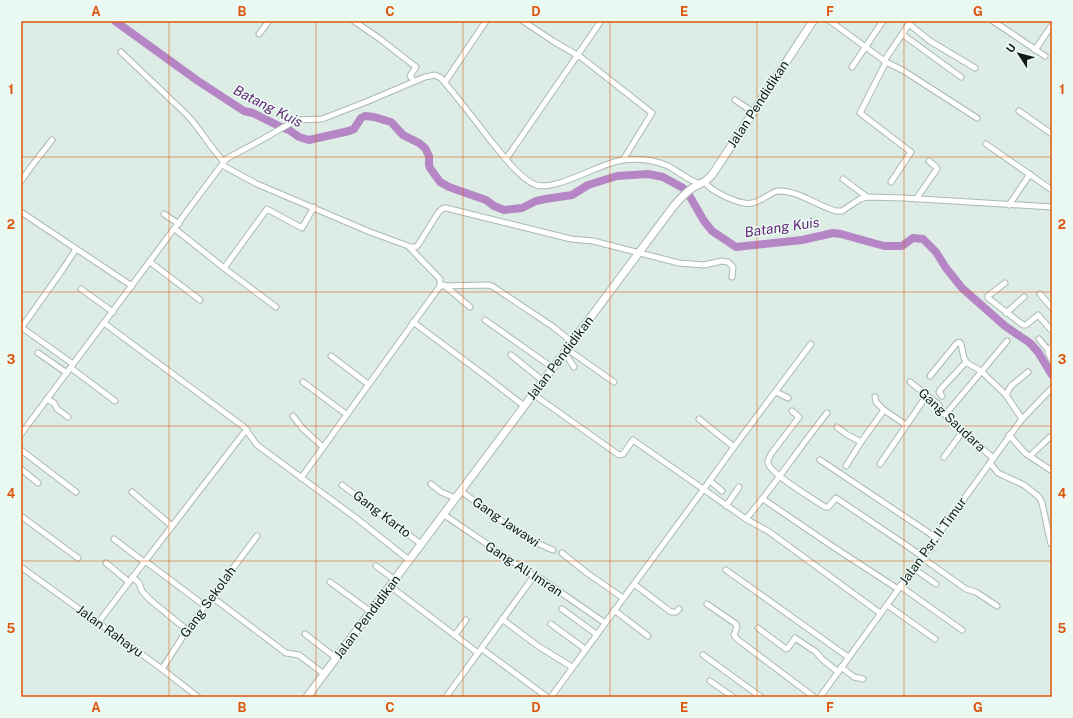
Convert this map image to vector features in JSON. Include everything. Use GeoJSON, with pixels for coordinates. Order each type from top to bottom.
{"type":"FeatureCollection","features":[{"type":"Feature","properties":{"kind":"main road","name":"Jalan Pendidikan"},"geometry":{"type":"LineString","coordinates":[[307,697],[533,394],[553,368],[567,353],[572,342],[682,196],[691,189],[703,183],[720,162],[813,21]]}},
{"type":"Feature","properties":{"kind":"street"},"geometry":{"type":"LineString","coordinates":[[259,34],[269,21]]}},
{"type":"Feature","properties":{"kind":"street"},"geometry":{"type":"LineString","coordinates":[[354,21],[416,67],[411,76],[414,82]]}},
{"type":"Feature","properties":{"kind":"street"},"geometry":{"type":"LineString","coordinates":[[445,82],[486,21]]}},
{"type":"Feature","properties":{"kind":"street"},"geometry":{"type":"LineString","coordinates":[[523,21],[553,41],[578,55],[652,113],[623,160]]}},
{"type":"Feature","properties":{"kind":"street"},"geometry":{"type":"LineString","coordinates":[[506,159],[601,21]]}},
{"type":"Feature","properties":{"kind":"street"},"geometry":{"type":"LineString","coordinates":[[830,21],[885,61],[904,71],[977,118]]}},
{"type":"Feature","properties":{"kind":"street"},"geometry":{"type":"LineString","coordinates":[[852,66],[883,21]]}},
{"type":"Feature","properties":{"kind":"street"},"geometry":{"type":"LineString","coordinates":[[992,21],[1045,56]]}},
{"type":"Feature","properties":{"kind":"street"},"geometry":{"type":"LineString","coordinates":[[891,182],[911,152],[860,114],[885,61],[910,22],[930,41],[975,68]]}},
{"type":"Feature","properties":{"kind":"street"},"geometry":{"type":"LineString","coordinates":[[1035,50],[1052,25]]}},
{"type":"Feature","properties":{"kind":"street"},"geometry":{"type":"LineString","coordinates":[[902,34],[961,77]]}},
{"type":"Feature","properties":{"kind":"street"},"geometry":{"type":"LineString","coordinates":[[121,52],[187,115],[223,164],[251,181],[370,232],[408,246],[414,247],[418,245],[438,213],[442,209],[446,208],[571,239],[593,241],[639,254],[685,264],[704,265],[722,261],[728,262],[733,267],[732,277]]}},
{"type":"Feature","properties":{"kind":"street"},"geometry":{"type":"LineString","coordinates":[[21,434],[226,159],[296,120],[322,119],[426,77],[435,75],[439,76],[445,82],[506,159],[532,183],[545,186],[565,181],[594,169],[623,160],[645,160],[659,162],[703,183],[714,191],[747,204],[754,203],[776,191],[780,191],[790,193],[836,211],[842,211],[857,201],[867,197],[1052,207]]}},
{"type":"Feature","properties":{"kind":"street"},"geometry":{"type":"LineString","coordinates":[[735,100],[753,112]]}},
{"type":"Feature","properties":{"kind":"street"},"geometry":{"type":"LineString","coordinates":[[1019,111],[1052,134]]}},
{"type":"Feature","properties":{"kind":"street"},"geometry":{"type":"LineString","coordinates":[[21,181],[52,140]]}},
{"type":"Feature","properties":{"kind":"street"},"geometry":{"type":"LineString","coordinates":[[986,144],[1052,190]]}},
{"type":"Feature","properties":{"kind":"street"},"geometry":{"type":"LineString","coordinates":[[916,199],[937,169],[936,166],[929,162]]}},
{"type":"Feature","properties":{"kind":"street"},"geometry":{"type":"LineString","coordinates":[[1009,205],[1030,174]]}},
{"type":"Feature","properties":{"kind":"street"},"geometry":{"type":"LineString","coordinates":[[843,179],[867,197]]}},
{"type":"Feature","properties":{"kind":"street"},"geometry":{"type":"LineString","coordinates":[[224,268],[268,209],[302,228],[314,208]]}},
{"type":"Feature","properties":{"kind":"street"},"geometry":{"type":"LineString","coordinates":[[21,212],[132,286]]}},
{"type":"Feature","properties":{"kind":"street"},"geometry":{"type":"LineString","coordinates":[[164,214],[179,224]]}},
{"type":"Feature","properties":{"kind":"street"},"geometry":{"type":"LineString","coordinates":[[175,229],[276,307]]}},
{"type":"Feature","properties":{"kind":"street"},"geometry":{"type":"LineString","coordinates":[[408,246],[441,283],[470,307]]}},
{"type":"Feature","properties":{"kind":"street"},"geometry":{"type":"LineString","coordinates":[[76,249],[21,327],[115,401]]}},
{"type":"Feature","properties":{"kind":"street"},"geometry":{"type":"LineString","coordinates":[[150,262],[200,300]]}},
{"type":"Feature","properties":{"kind":"street"},"geometry":{"type":"LineString","coordinates":[[301,478],[441,283]]}},
{"type":"Feature","properties":{"kind":"street"},"geometry":{"type":"LineString","coordinates":[[441,283],[492,286],[552,326],[572,342]]}},
{"type":"Feature","properties":{"kind":"street"},"geometry":{"type":"LineString","coordinates":[[1005,283],[988,297],[1023,326],[1038,315],[1052,332]]}},
{"type":"Feature","properties":{"kind":"street"},"geometry":{"type":"LineString","coordinates":[[81,288],[113,312]]}},
{"type":"Feature","properties":{"kind":"street"},"geometry":{"type":"LineString","coordinates":[[1040,294],[1052,308]]}},
{"type":"Feature","properties":{"kind":"street"},"geometry":{"type":"LineString","coordinates":[[1006,313],[1024,297]]}},
{"type":"Feature","properties":{"kind":"street"},"geometry":{"type":"LineString","coordinates":[[485,320],[553,368]]}},
{"type":"Feature","properties":{"kind":"street"},"geometry":{"type":"LineString","coordinates":[[413,322],[524,406]]}},
{"type":"Feature","properties":{"kind":"street"},"geometry":{"type":"LineString","coordinates":[[104,323],[247,430],[257,445],[356,518],[409,560]]}},
{"type":"Feature","properties":{"kind":"street"},"geometry":{"type":"LineString","coordinates":[[1039,339],[1050,348],[1052,361]]}},
{"type":"Feature","properties":{"kind":"street"},"geometry":{"type":"LineString","coordinates":[[945,415],[1007,341]]}},
{"type":"Feature","properties":{"kind":"street"},"geometry":{"type":"LineString","coordinates":[[930,376],[958,342],[961,344],[966,362],[981,371],[1006,395],[1022,419]]}},
{"type":"Feature","properties":{"kind":"street"},"geometry":{"type":"LineString","coordinates":[[551,697],[811,344]]}},
{"type":"Feature","properties":{"kind":"street"},"geometry":{"type":"LineString","coordinates":[[38,353],[67,373]]}},
{"type":"Feature","properties":{"kind":"street"},"geometry":{"type":"LineString","coordinates":[[567,353],[574,367]]}},
{"type":"Feature","properties":{"kind":"street"},"geometry":{"type":"LineString","coordinates":[[567,353],[614,382]]}},
{"type":"Feature","properties":{"kind":"street"},"geometry":{"type":"LineString","coordinates":[[511,355],[543,382]]}},
{"type":"Feature","properties":{"kind":"street"},"geometry":{"type":"LineString","coordinates":[[331,356],[368,384]]}},
{"type":"Feature","properties":{"kind":"street"},"geometry":{"type":"LineString","coordinates":[[942,396],[939,392],[940,390],[966,362]]}},
{"type":"Feature","properties":{"kind":"street"},"geometry":{"type":"LineString","coordinates":[[1006,395],[1011,386],[1028,372]]}},
{"type":"Feature","properties":{"kind":"street"},"geometry":{"type":"LineString","coordinates":[[303,382],[346,414]]}},
{"type":"Feature","properties":{"kind":"street","name":"Gang Saudara"},"geometry":{"type":"LineString","coordinates":[[910,382],[938,404],[945,415],[993,458]]}},
{"type":"Feature","properties":{"kind":"street","name":"Jalan Psr. II Timur"},"geometry":{"type":"LineString","coordinates":[[821,695],[1009,435],[1022,419],[1052,388]]}},
{"type":"Feature","properties":{"kind":"street"},"geometry":{"type":"LineString","coordinates":[[776,392],[788,398]]}},
{"type":"Feature","properties":{"kind":"street"},"geometry":{"type":"LineString","coordinates":[[533,394],[619,455],[623,454],[633,440],[746,520],[771,534],[880,613]]}},
{"type":"Feature","properties":{"kind":"street"},"geometry":{"type":"LineString","coordinates":[[880,464],[927,394]]}},
{"type":"Feature","properties":{"kind":"street"},"geometry":{"type":"LineString","coordinates":[[874,397],[876,402],[884,410],[906,425]]}},
{"type":"Feature","properties":{"kind":"street"},"geometry":{"type":"LineString","coordinates":[[47,399],[68,417]]}},
{"type":"Feature","properties":{"kind":"street"},"geometry":{"type":"LineString","coordinates":[[846,466],[884,410]]}},
{"type":"Feature","properties":{"kind":"street"},"geometry":{"type":"LineString","coordinates":[[792,411],[799,417],[768,460],[769,465],[780,477],[826,507],[828,507],[836,498],[922,556],[966,589],[976,592],[997,606]]}},
{"type":"Feature","properties":{"kind":"street"},"geometry":{"type":"LineString","coordinates":[[746,520],[780,477],[827,412]]}},
{"type":"Feature","properties":{"kind":"street"},"geometry":{"type":"LineString","coordinates":[[293,416],[303,429],[323,447]]}},
{"type":"Feature","properties":{"kind":"street"},"geometry":{"type":"LineString","coordinates":[[699,419],[734,447]]}},
{"type":"Feature","properties":{"kind":"street"},"geometry":{"type":"LineString","coordinates":[[837,427],[861,442]]}},
{"type":"Feature","properties":{"kind":"street"},"geometry":{"type":"LineString","coordinates":[[98,623],[247,430]]}},
{"type":"Feature","properties":{"kind":"street"},"geometry":{"type":"LineString","coordinates":[[944,457],[963,431]]}},
{"type":"Feature","properties":{"kind":"street"},"geometry":{"type":"LineString","coordinates":[[1009,435],[1023,451],[1052,471]]}},
{"type":"Feature","properties":{"kind":"street"},"geometry":{"type":"LineString","coordinates":[[1030,456],[1050,437]]}},
{"type":"Feature","properties":{"kind":"street"},"geometry":{"type":"LineString","coordinates":[[21,450],[76,492]]}},
{"type":"Feature","properties":{"kind":"street"},"geometry":{"type":"LineString","coordinates":[[820,460],[935,537]]}},
{"type":"Feature","properties":{"kind":"street"},"geometry":{"type":"LineString","coordinates":[[990,463],[998,473],[1024,485],[1039,497],[1042,503],[1052,544]]}},
{"type":"Feature","properties":{"kind":"street"},"geometry":{"type":"LineString","coordinates":[[21,470],[38,483]]}},
{"type":"Feature","properties":{"kind":"street"},"geometry":{"type":"LineString","coordinates":[[710,481],[722,491]]}},
{"type":"Feature","properties":{"kind":"street"},"geometry":{"type":"LineString","coordinates":[[431,484],[441,492],[455,498]]}},
{"type":"Feature","properties":{"kind":"street","name":"Gang Karto"},"geometry":{"type":"LineString","coordinates":[[342,485],[421,544]]}},
{"type":"Feature","properties":{"kind":"street"},"geometry":{"type":"LineString","coordinates":[[726,506],[739,487]]}},
{"type":"Feature","properties":{"kind":"street","name":"Gang Jawawi"},"geometry":{"type":"LineString","coordinates":[[461,490],[508,526],[536,543],[553,550]]}},
{"type":"Feature","properties":{"kind":"street"},"geometry":{"type":"LineString","coordinates":[[132,492],[172,526]]}},
{"type":"Feature","properties":{"kind":"street"},"geometry":{"type":"LineString","coordinates":[[763,499],[832,546],[899,587],[962,630]]}},
{"type":"Feature","properties":{"kind":"street","name":"Gang Ali Imran"},"geometry":{"type":"LineString","coordinates":[[443,514],[605,623]]}},
{"type":"Feature","properties":{"kind":"street"},"geometry":{"type":"LineString","coordinates":[[21,516],[78,558]]}},
{"type":"Feature","properties":{"kind":"street","name":"Gang Sekolah"},"geometry":{"type":"LineString","coordinates":[[162,669],[187,630],[257,536]]}},
{"type":"Feature","properties":{"kind":"street"},"geometry":{"type":"LineString","coordinates":[[114,539],[205,606]]}},
{"type":"Feature","properties":{"kind":"street"},"geometry":{"type":"LineString","coordinates":[[562,553],[587,573],[623,598]]}},
{"type":"Feature","properties":{"kind":"street"},"geometry":{"type":"LineString","coordinates":[[106,563],[141,586],[145,595],[187,630]]}},
{"type":"Feature","properties":{"kind":"street"},"geometry":{"type":"LineString","coordinates":[[376,566],[393,583],[455,635],[547,697]]}},
{"type":"Feature","properties":{"kind":"street","name":"Jalan Rahayu"},"geometry":{"type":"LineString","coordinates":[[21,567],[162,669],[198,697]]}},
{"type":"Feature","properties":{"kind":"street"},"geometry":{"type":"LineString","coordinates":[[913,568],[936,584]]}},
{"type":"Feature","properties":{"kind":"street"},"geometry":{"type":"LineString","coordinates":[[726,570],[848,657]]}},
{"type":"Feature","properties":{"kind":"street"},"geometry":{"type":"LineString","coordinates":[[446,697],[534,576]]}},
{"type":"Feature","properties":{"kind":"street"},"geometry":{"type":"LineString","coordinates":[[330,582],[370,612]]}},
{"type":"Feature","properties":{"kind":"street"},"geometry":{"type":"LineString","coordinates":[[634,584],[671,612],[676,612],[679,609]]}},
{"type":"Feature","properties":{"kind":"street"},"geometry":{"type":"LineString","coordinates":[[212,597],[286,653],[298,655],[324,674]]}},
{"type":"Feature","properties":{"kind":"street"},"geometry":{"type":"LineString","coordinates":[[707,604],[736,624],[737,627],[734,635],[736,639],[814,697]]}},
{"type":"Feature","properties":{"kind":"street"},"geometry":{"type":"LineString","coordinates":[[887,605],[935,639]]}},
{"type":"Feature","properties":{"kind":"street"},"geometry":{"type":"LineString","coordinates":[[562,609],[596,634]]}},
{"type":"Feature","properties":{"kind":"street"},"geometry":{"type":"LineString","coordinates":[[614,610],[648,636]]}},
{"type":"Feature","properties":{"kind":"street"},"geometry":{"type":"LineString","coordinates":[[502,619],[538,646],[572,667]]}},
{"type":"Feature","properties":{"kind":"street"},"geometry":{"type":"LineString","coordinates":[[455,635],[466,620]]}},
{"type":"Feature","properties":{"kind":"street"},"geometry":{"type":"LineString","coordinates":[[551,624],[585,649]]}},
{"type":"Feature","properties":{"kind":"street"},"geometry":{"type":"LineString","coordinates":[[758,628],[786,649],[795,638],[816,652],[838,672]]}},
{"type":"Feature","properties":{"kind":"street"},"geometry":{"type":"LineString","coordinates":[[305,634],[336,658]]}},
{"type":"Feature","properties":{"kind":"street"},"geometry":{"type":"LineString","coordinates":[[703,655],[761,697]]}},
{"type":"Feature","properties":{"kind":"street"},"geometry":{"type":"LineString","coordinates":[[841,667],[854,677],[863,679]]}},
{"type":"Feature","properties":{"kind":"street"},"geometry":{"type":"LineString","coordinates":[[710,681],[733,697]]}},
{"type":"Feature","properties":{"kind":"street"},"geometry":{"type":"LineString","coordinates":[[821,695],[827,697]]}},
{"type":"Feature","properties":{"kind":"waterway","name":"Batang Kuis"},"geometry":{"type":"LineString","coordinates":[[115,21],[198,81],[244,111],[253,113],[289,130],[299,137],[309,140],[349,131],[354,129],[361,118],[365,116],[391,122],[403,135],[419,143],[425,148],[429,156],[430,168],[440,182],[449,187],[486,200],[494,206],[504,210],[522,208],[536,201],[572,195],[588,185],[617,176],[648,174],[663,177],[683,188],[712,231],[736,247],[802,240],[833,233],[884,246],[902,246],[913,238],[923,239],[936,252],[946,268],[962,288],[1005,326],[1030,343],[1038,352],[1052,375]]}}]}
